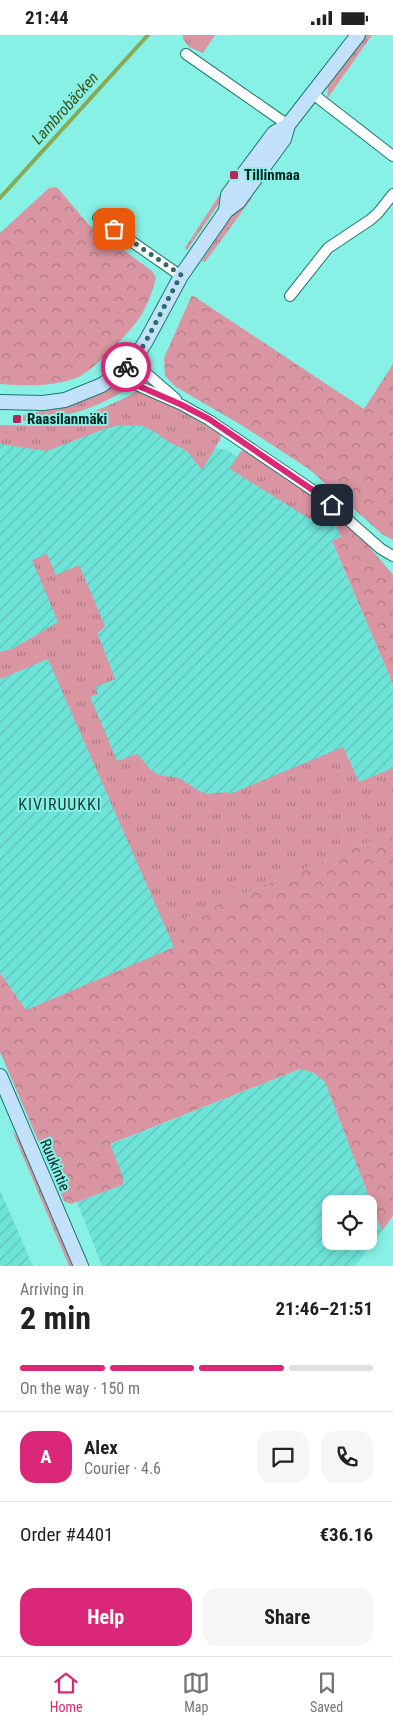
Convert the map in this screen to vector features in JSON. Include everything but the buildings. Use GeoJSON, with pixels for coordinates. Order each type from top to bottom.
{"type":"FeatureCollection","features":[{"type":"Feature","properties":{"kind":"street"},"geometry":{"type":"LineString","coordinates":[[0,402],[43,403],[65,400],[89,391],[116,376],[135,359],[181,275],[226,211],[228,195],[274,133],[288,125],[358,35]]}},
{"type":"Feature","properties":{"kind":"street"},"geometry":{"type":"LineString","coordinates":[[186,54],[288,125]]}},
{"type":"Feature","properties":{"kind":"street"},"geometry":{"type":"LineString","coordinates":[[313,94],[392,154]]}},
{"type":"Feature","properties":{"kind":"street"},"geometry":{"type":"LineString","coordinates":[[290,296],[328,247],[370,221],[393,194]]}},
{"type":"Feature","properties":{"kind":"street"},"geometry":{"type":"LineString","coordinates":[[98,218],[181,275]]}},
{"type":"Feature","properties":{"kind":"street"},"geometry":{"type":"LineString","coordinates":[[135,359],[146,373],[182,405]]}},
{"type":"Feature","properties":{"kind":"street"},"geometry":{"type":"LineString","coordinates":[[116,376],[209,419],[320,495],[381,549],[393,556]]}},
{"type":"Feature","properties":{"kind":"street","name":"Ruukintie"},"geometry":{"type":"LineString","coordinates":[[0,1076],[81,1266]]}},
{"type":"Feature","properties":{"kind":"shaded area"},"geometry":{"type":"Polygon","coordinates":[[[137,401],[215,448],[227,450],[334,518],[341,537],[332,542],[393,684],[393,832],[178,921],[187,942],[26,1010],[0,973],[0,430],[47,432],[137,401]]]}},
{"type":"Feature","properties":{"kind":"shaded area"},"geometry":{"type":"Polygon","coordinates":[[[300,1069],[314,1073],[325,1082],[368,1195],[322,1195],[322,1250],[367,1250],[355,1266],[102,1266],[77,1202],[122,1185],[124,1180],[109,1145],[300,1069]]]}},
{"type":"Feature","properties":{"kind":"shaded area"},"geometry":{"type":"Polygon","coordinates":[[[0,1190],[33,1266],[0,1266],[0,1190]]]}},
{"type":"Feature","properties":{"kind":"shaded area"},"geometry":{"type":"Polygon","coordinates":[[[377,1218],[382,1231],[377,1237],[377,1218]]]}},
{"type":"Feature","properties":{"kind":"green space"},"geometry":{"type":"Polygon","coordinates":[[[183,35],[215,35],[203,53],[189,47],[183,39],[183,35]]]}},
{"type":"Feature","properties":{"kind":"green space"},"geometry":{"type":"Polygon","coordinates":[[[366,35],[372,35],[327,99],[328,87],[366,35]]]}},
{"type":"Feature","properties":{"kind":"green space"},"geometry":{"type":"Polygon","coordinates":[[[229,180],[233,183],[187,250],[185,248],[229,180]]]}},
{"type":"Feature","properties":{"kind":"green space"},"geometry":{"type":"Polygon","coordinates":[[[57,187],[88,224],[152,271],[156,278],[155,283],[150,298],[135,324],[111,351],[83,374],[67,381],[48,384],[0,384],[0,233],[49,188],[57,187]]]}},
{"type":"Feature","properties":{"kind":"green space"},"geometry":{"type":"Polygon","coordinates":[[[248,195],[252,198],[205,262],[202,261],[226,224],[248,195]]]}},
{"type":"Feature","properties":{"kind":"green space"},"geometry":{"type":"Polygon","coordinates":[[[192,295],[364,409],[393,364],[393,540],[382,534],[309,469],[243,426],[176,387],[165,376],[164,358],[192,295]]]}},
{"type":"Feature","properties":{"kind":"green space"},"geometry":{"type":"Polygon","coordinates":[[[118,385],[130,387],[105,401],[79,412],[23,421],[23,415],[78,403],[118,385]]]}},
{"type":"Feature","properties":{"kind":"green space"},"geometry":{"type":"Polygon","coordinates":[[[138,389],[162,399],[220,434],[221,438],[202,470],[187,451],[143,426],[120,425],[104,429],[47,451],[0,444],[0,425],[31,425],[59,422],[100,409],[138,389]]]}},
{"type":"Feature","properties":{"kind":"green space"},"geometry":{"type":"Polygon","coordinates":[[[244,450],[302,486],[337,513],[333,519],[323,523],[310,519],[230,469],[240,452],[244,450]]]}},
{"type":"Feature","properties":{"kind":"green space"},"geometry":{"type":"Polygon","coordinates":[[[337,513],[358,533],[393,575],[393,684],[332,541],[341,537],[333,519],[337,513]]]}},
{"type":"Feature","properties":{"kind":"green space"},"geometry":{"type":"Polygon","coordinates":[[[47,554],[56,575],[79,565],[105,626],[98,635],[115,679],[95,687],[98,694],[90,697],[117,761],[137,754],[151,770],[159,775],[179,778],[199,791],[208,794],[227,792],[230,794],[343,747],[359,782],[393,768],[393,832],[178,921],[187,942],[174,947],[48,659],[0,679],[0,652],[14,648],[58,622],[32,560],[47,554]]]}},
{"type":"Feature","properties":{"kind":"green space"},"geometry":{"type":"Polygon","coordinates":[[[393,832],[393,1216],[382,1231],[377,1218],[377,1195],[368,1195],[325,1082],[314,1073],[300,1069],[110,1144],[124,1180],[122,1185],[70,1204],[64,1201],[0,1052],[0,973],[26,1010],[186,942],[178,921],[393,832]]]}},
{"type":"Feature","properties":{"kind":"green space"},"geometry":{"type":"Polygon","coordinates":[[[12,1130],[25,1148],[76,1266],[69,1266],[12,1130]]]}},
{"type":"Feature","properties":{"kind":"waterway","name":"Lambrobäcken"},"geometry":{"type":"LineString","coordinates":[[0,198],[148,35]]}},
{"type":"Feature","properties":{"kind":"way so far"},"geometry":{"type":"LineString","coordinates":[[114,229],[165,266],[181,275],[146,341],[135,359],[126,367]]}},
{"type":"Feature","properties":{"kind":"place","name":"Tillinmaa"},"geometry":{"type":"Point","coordinates":[234,175]}},
{"type":"Feature","properties":{"kind":"place","name":"Raasilanmäki"},"geometry":{"type":"Point","coordinates":[17,419]}},
{"type":"Feature","properties":{"kind":"district","name":"KIVIRUUKKI"},"geometry":{"type":"Point","coordinates":[60,804]}},
{"type":"Feature","properties":{"kind":"route"},"geometry":{"type":"LineString","coordinates":[[126,367],[116,376],[209,419],[332,505]]}}]}
